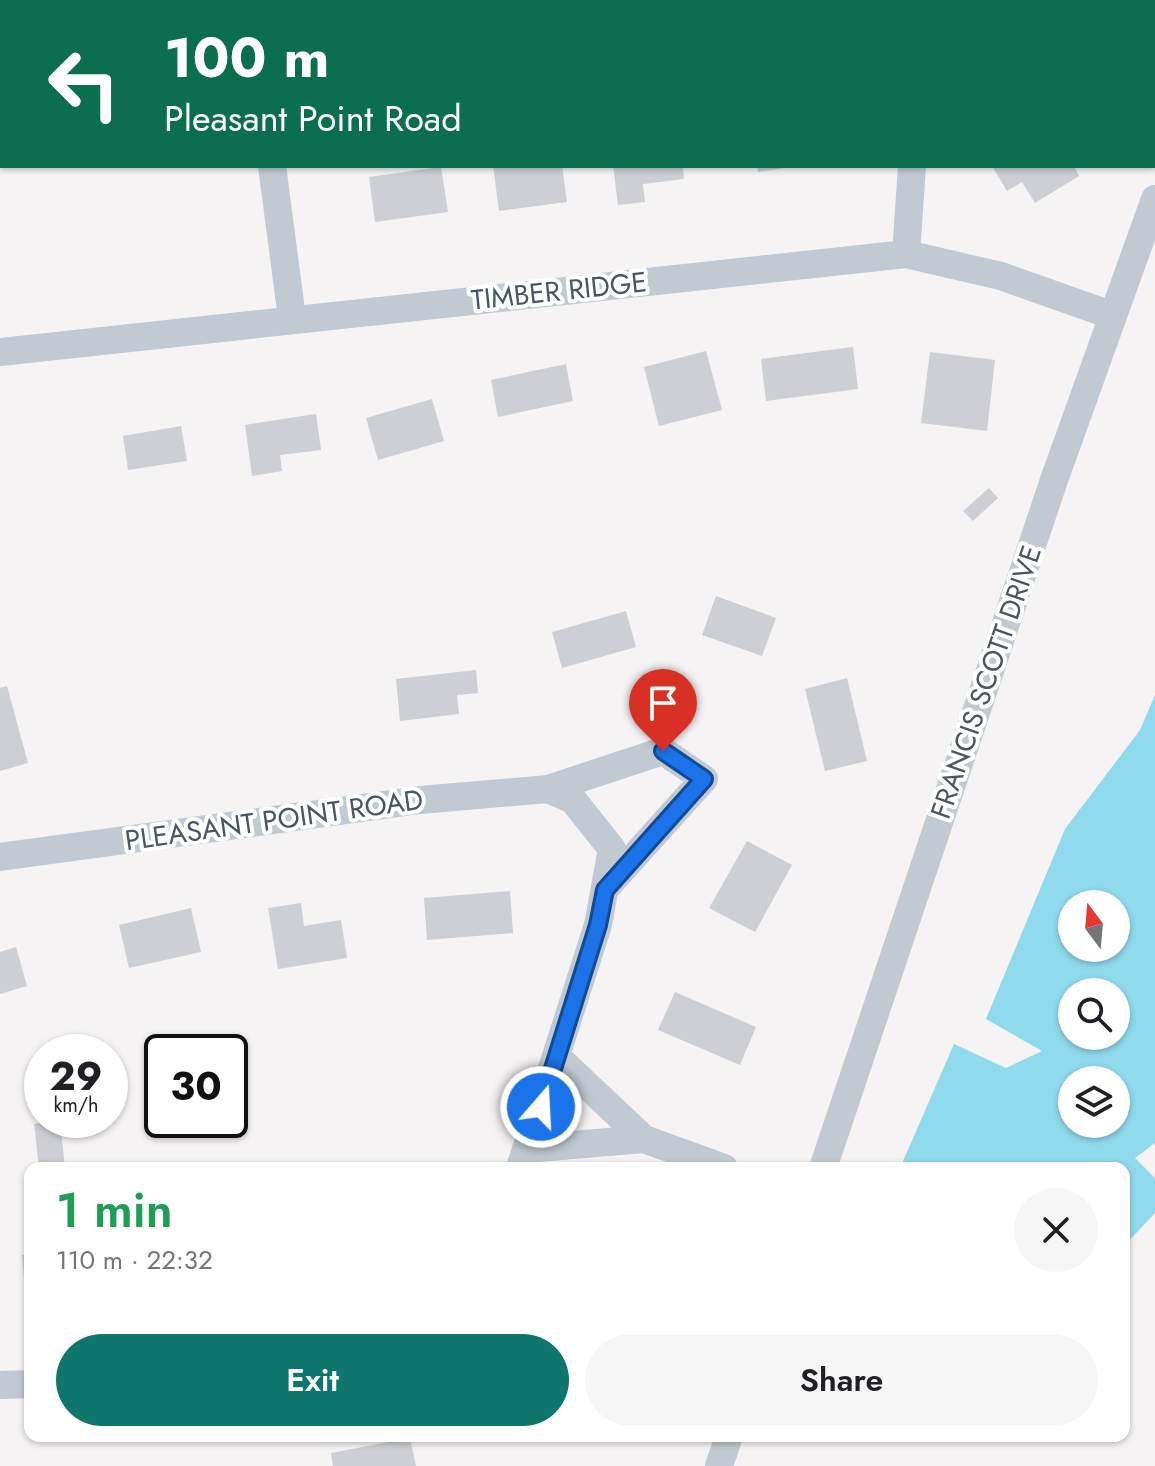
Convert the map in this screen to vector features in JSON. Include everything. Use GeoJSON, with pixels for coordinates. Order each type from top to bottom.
{"type":"FeatureCollection","features":[{"type":"Feature","properties":{"kind":"street"},"geometry":{"type":"LineString","coordinates":[[272,168],[292,318]]}},
{"type":"Feature","properties":{"kind":"street"},"geometry":{"type":"LineString","coordinates":[[906,254],[912,168]]}},
{"type":"Feature","properties":{"kind":"street","name":"FRANCIS SCOTT DRIVE"},"geometry":{"type":"LineString","coordinates":[[825,1162],[1111,315],[1155,199]]}},
{"type":"Feature","properties":{"kind":"street","name":"TIMBER RIDGE"},"geometry":{"type":"LineString","coordinates":[[0,352],[292,318],[906,254],[1001,276],[1111,315]]}},
{"type":"Feature","properties":{"kind":"street","name":"PLEASANT POINT ROAD"},"geometry":{"type":"LineString","coordinates":[[0,857],[420,800],[548,789],[663,751],[704,779],[605,890]]}},
{"type":"Feature","properties":{"kind":"street","name":"PLEASANT POINT ROAD"},"geometry":{"type":"LineString","coordinates":[[548,789],[573,800],[612,849],[598,925],[523,1159],[644,1139]]}},
{"type":"Feature","properties":{"kind":"street","name":"PLEASANT POINT ROAD"},"geometry":{"type":"LineString","coordinates":[[557,1057],[644,1139],[707,1162]]}},
{"type":"Feature","properties":{"kind":"street"},"geometry":{"type":"LineString","coordinates":[[0,1385],[24,1384]]}},
{"type":"Feature","properties":{"kind":"street"},"geometry":{"type":"LineString","coordinates":[[719,1466],[727,1442]]}},
{"type":"Feature","properties":{"kind":"water"},"geometry":{"type":"Polygon","coordinates":[[[1155,695],[1155,1143],[1135,1158],[1155,1178],[1155,1213],[1130,1240],[1130,1162],[903,1162],[954,1044],[1006,1068],[1042,1051],[986,1019],[1065,829],[1140,730],[1155,695]]]}},
{"type":"Feature","properties":{"kind":"building"},"geometry":{"type":"Polygon","coordinates":[[[441,168],[448,212],[375,222],[369,177],[441,168]]]}},
{"type":"Feature","properties":{"kind":"building"},"geometry":{"type":"Polygon","coordinates":[[[493,168],[562,168],[567,202],[499,211],[493,168]]]}},
{"type":"Feature","properties":{"kind":"building"},"geometry":{"type":"Polygon","coordinates":[[[613,168],[683,168],[684,179],[643,184],[645,202],[618,205],[613,168]]]}},
{"type":"Feature","properties":{"kind":"building"},"geometry":{"type":"Polygon","coordinates":[[[757,168],[784,168],[758,172],[757,168]]]}},
{"type":"Feature","properties":{"kind":"building"},"geometry":{"type":"Polygon","coordinates":[[[993,168],[1075,168],[1079,176],[1035,203],[1022,182],[1007,191],[993,168]]]}},
{"type":"Feature","properties":{"kind":"building"},"geometry":{"type":"Polygon","coordinates":[[[853,347],[858,389],[766,401],[761,359],[853,347]]]}},
{"type":"Feature","properties":{"kind":"building"},"geometry":{"type":"Polygon","coordinates":[[[706,351],[722,410],[659,426],[644,367],[706,351]]]}},
{"type":"Feature","properties":{"kind":"building"},"geometry":{"type":"Polygon","coordinates":[[[930,352],[995,360],[987,431],[921,423],[930,352]]]}},
{"type":"Feature","properties":{"kind":"building"},"geometry":{"type":"Polygon","coordinates":[[[566,364],[573,401],[498,417],[491,380],[566,364]]]}},
{"type":"Feature","properties":{"kind":"building"},"geometry":{"type":"Polygon","coordinates":[[[432,399],[444,441],[378,460],[366,418],[432,399]]]}},
{"type":"Feature","properties":{"kind":"building"},"geometry":{"type":"Polygon","coordinates":[[[316,414],[321,450],[280,455],[282,471],[252,476],[245,425],[316,414]]]}},
{"type":"Feature","properties":{"kind":"building"},"geometry":{"type":"Polygon","coordinates":[[[181,426],[187,461],[128,470],[123,436],[181,426]]]}},
{"type":"Feature","properties":{"kind":"building"},"geometry":{"type":"Polygon","coordinates":[[[989,488],[998,498],[973,521],[963,511],[989,488]]]}},
{"type":"Feature","properties":{"kind":"building"},"geometry":{"type":"Polygon","coordinates":[[[716,596],[776,618],[762,656],[702,635],[716,596]]]}},
{"type":"Feature","properties":{"kind":"building"},"geometry":{"type":"Polygon","coordinates":[[[626,611],[636,647],[562,668],[552,632],[626,611]]]}},
{"type":"Feature","properties":{"kind":"building"},"geometry":{"type":"Polygon","coordinates":[[[476,670],[478,693],[457,695],[459,714],[400,721],[396,679],[476,670]]]}},
{"type":"Feature","properties":{"kind":"building"},"geometry":{"type":"Polygon","coordinates":[[[847,678],[867,761],[825,771],[805,689],[847,678]]]}},
{"type":"Feature","properties":{"kind":"building"},"geometry":{"type":"Polygon","coordinates":[[[7,686],[28,763],[0,771],[0,688],[7,686]]]}},
{"type":"Feature","properties":{"kind":"building"},"geometry":{"type":"Polygon","coordinates":[[[747,841],[792,865],[755,932],[709,908],[747,841]]]}},
{"type":"Feature","properties":{"kind":"building"},"geometry":{"type":"Polygon","coordinates":[[[510,891],[513,933],[427,940],[424,898],[510,891]]]}},
{"type":"Feature","properties":{"kind":"building"},"geometry":{"type":"Polygon","coordinates":[[[301,903],[304,926],[341,920],[347,958],[278,969],[268,908],[301,903]]]}},
{"type":"Feature","properties":{"kind":"building"},"geometry":{"type":"Polygon","coordinates":[[[191,908],[201,952],[129,968],[119,925],[191,908]]]}},
{"type":"Feature","properties":{"kind":"building"},"geometry":{"type":"Polygon","coordinates":[[[16,947],[27,986],[0,994],[0,952],[16,947]]]}},
{"type":"Feature","properties":{"kind":"building"},"geometry":{"type":"Polygon","coordinates":[[[675,992],[756,1027],[740,1065],[658,1030],[675,992]]]}},
{"type":"Feature","properties":{"kind":"building"},"geometry":{"type":"Polygon","coordinates":[[[36,1138],[62,1138],[64,1162],[38,1162],[36,1138]]]}},
{"type":"Feature","properties":{"kind":"building"},"geometry":{"type":"Polygon","coordinates":[[[389,1442],[411,1442],[416,1466],[333,1466],[331,1453],[389,1442]]]}},
{"type":"Feature","properties":{"kind":"route"},"geometry":{"type":"LineString","coordinates":[[541,1107],[598,925],[605,890],[704,779],[663,751]]}}]}
